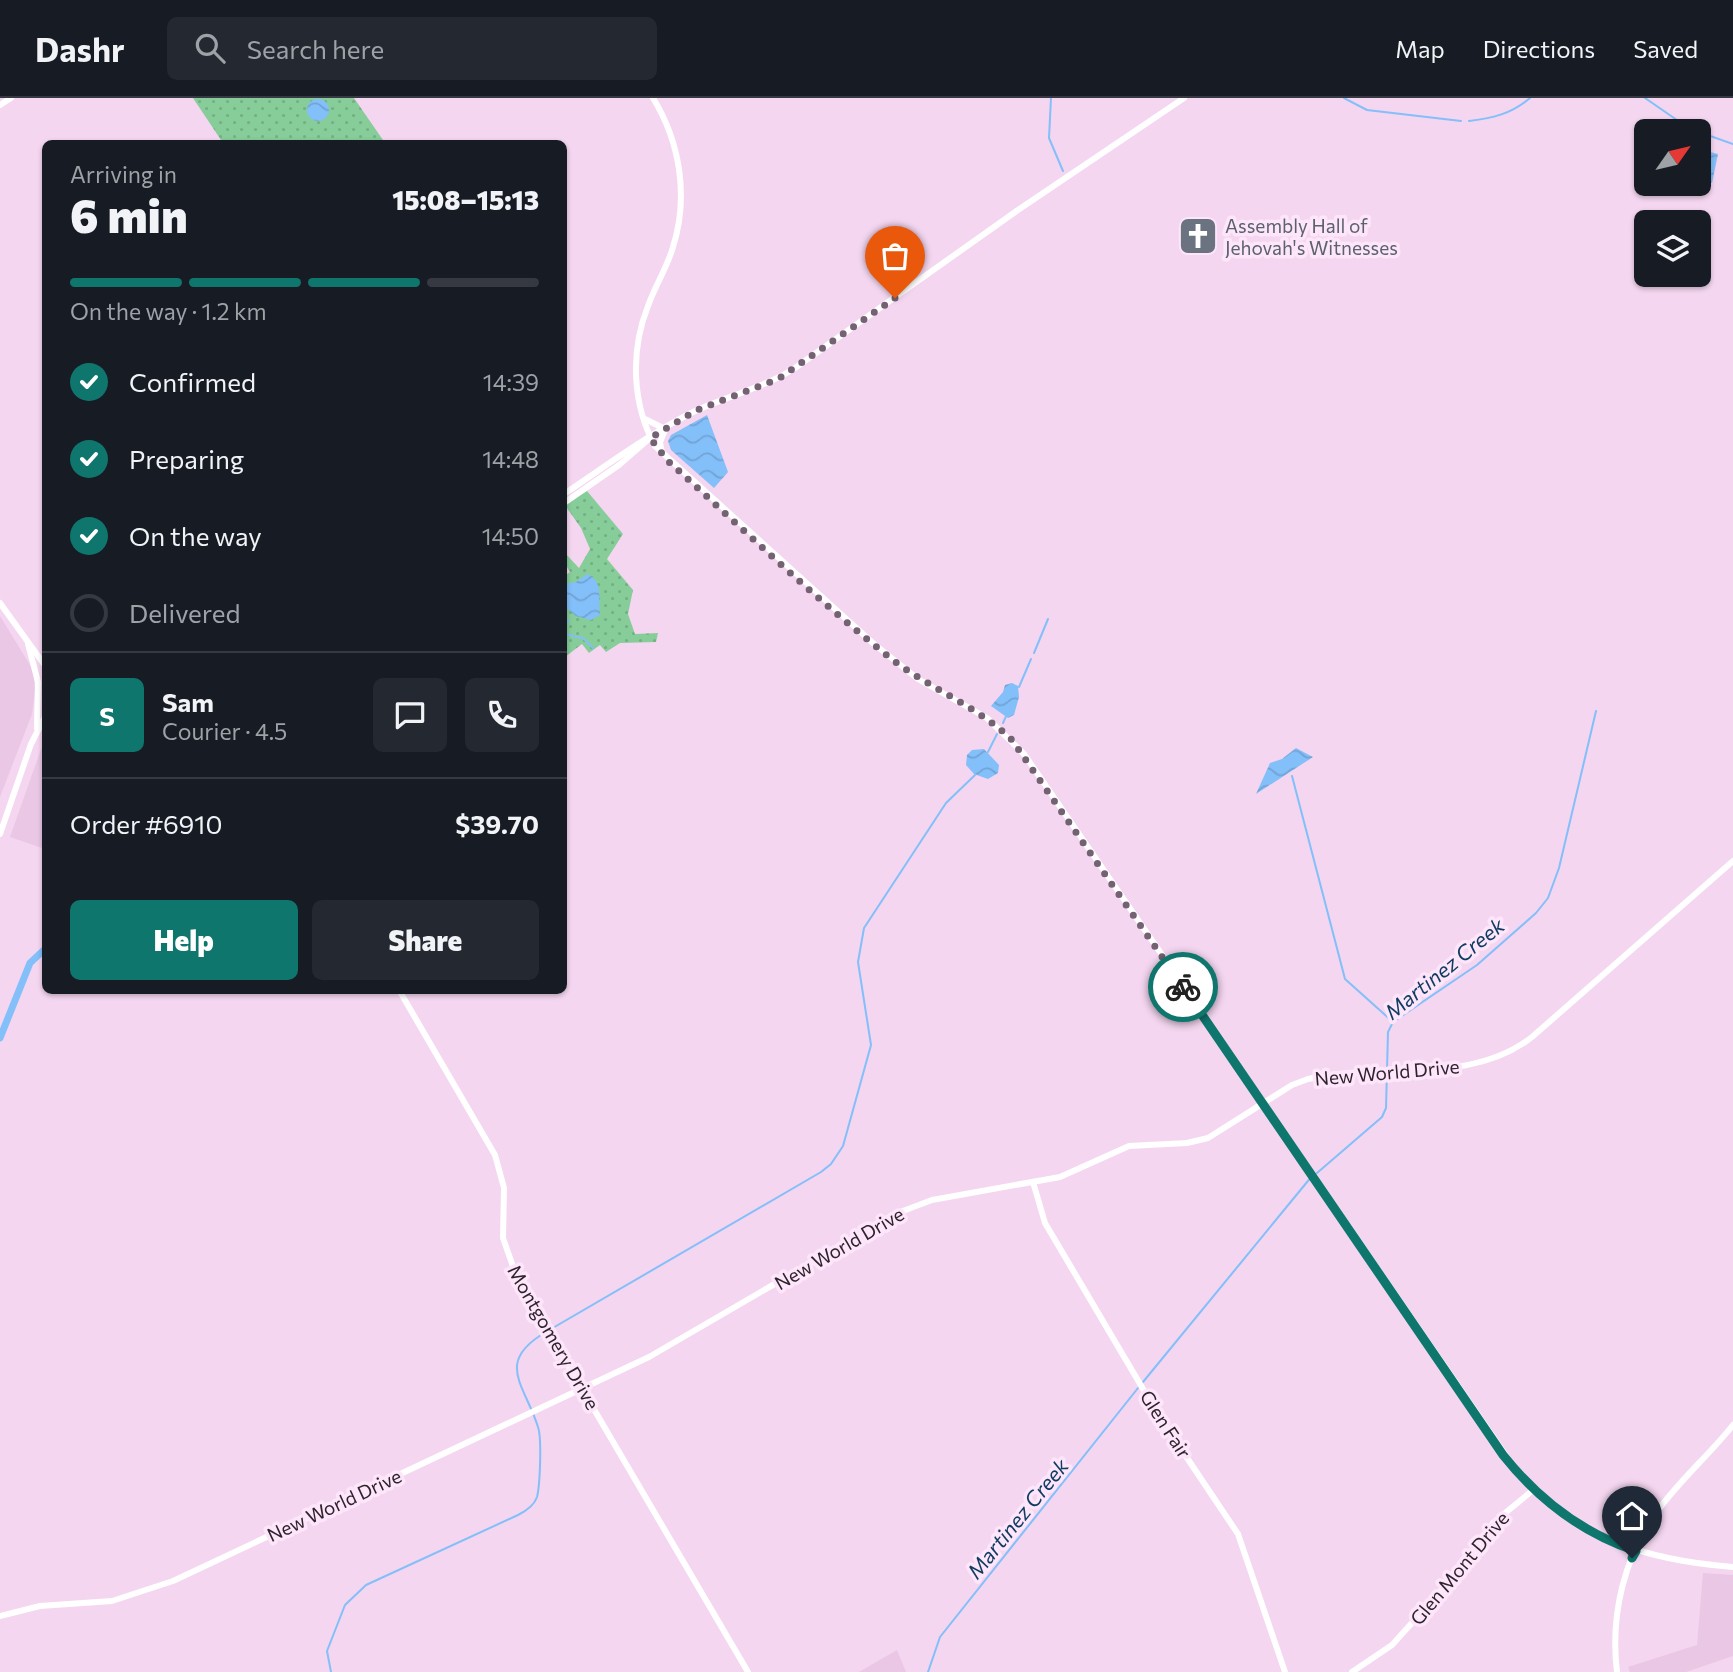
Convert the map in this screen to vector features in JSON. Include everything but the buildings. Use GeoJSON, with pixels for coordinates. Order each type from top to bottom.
{"type":"FeatureCollection","features":[{"type":"Feature","properties":{"kind":"main road"},"geometry":{"type":"LineString","coordinates":[[0,105],[11,98]]}},
{"type":"Feature","properties":{"kind":"main road"},"geometry":{"type":"LineString","coordinates":[[653,98],[666,122],[677,155],[681,207],[674,245],[639,333],[636,375],[643,417],[650,438],[663,456],[883,652],[918,679],[987,719],[1012,740],[1503,1455],[1534,1490],[1581,1526],[1636,1551],[1676,1561],[1733,1567]]}},
{"type":"Feature","properties":{"kind":"main road"},"geometry":{"type":"LineString","coordinates":[[567,501],[665,428],[697,410],[778,379],[1077,169],[1184,98]]}},
{"type":"Feature","properties":{"kind":"main road"},"geometry":{"type":"LineString","coordinates":[[643,417],[650,424],[665,428]]}},
{"type":"Feature","properties":{"kind":"main road"},"geometry":{"type":"LineString","coordinates":[[638,443],[643,435],[643,417]]}},
{"type":"Feature","properties":{"kind":"main road"},"geometry":{"type":"LineString","coordinates":[[663,456],[660,442],[665,428]]}},
{"type":"Feature","properties":{"kind":"main road"},"geometry":{"type":"LineString","coordinates":[[567,492],[638,443],[650,438]]}},
{"type":"Feature","properties":{"kind":"main road"},"geometry":{"type":"LineString","coordinates":[[635,452],[647,448],[663,456]]}},
{"type":"Feature","properties":{"kind":"main road"},"geometry":{"type":"LineString","coordinates":[[0,603],[42,662]]}},
{"type":"Feature","properties":{"kind":"main road"},"geometry":{"type":"LineString","coordinates":[[28,644],[38,682],[37,729]]}},
{"type":"Feature","properties":{"kind":"main road"},"geometry":{"type":"LineString","coordinates":[[0,834],[42,721]]}},
{"type":"Feature","properties":{"kind":"main road","name":"New World Drive"},"geometry":{"type":"LineString","coordinates":[[0,1616],[40,1606],[112,1601],[173,1581],[649,1357],[895,1214],[932,1200],[1069,1174],[1129,1146],[1187,1143],[1208,1138],[1308,1079],[1483,1062],[1523,1044],[1733,861]]}},
{"type":"Feature","properties":{"kind":"main road","name":"Montgomery Drive"},"geometry":{"type":"LineString","coordinates":[[401,994],[495,1154],[503,1176],[502,1227],[507,1254],[553,1338],[748,1672]]}},
{"type":"Feature","properties":{"kind":"main road","name":"Glen Fair"},"geometry":{"type":"LineString","coordinates":[[1033,1182],[1041,1212],[1065,1256],[1159,1416],[1238,1534],[1285,1672]]}},
{"type":"Feature","properties":{"kind":"main road"},"geometry":{"type":"LineString","coordinates":[[1618,1672],[1616,1638],[1619,1598],[1636,1551],[1658,1510],[1733,1424]]}},
{"type":"Feature","properties":{"kind":"main road","name":"Glen Mont Drive"},"geometry":{"type":"LineString","coordinates":[[1352,1672],[1392,1645],[1465,1564],[1493,1523],[1534,1490]]}},
{"type":"Feature","properties":{"kind":"shaded area"},"geometry":{"type":"Polygon","coordinates":[[[0,616],[33,670],[35,691],[32,714],[0,797],[0,616]]]}},
{"type":"Feature","properties":{"kind":"shaded area"},"geometry":{"type":"Polygon","coordinates":[[[42,746],[42,848],[10,837],[42,746]]]}},
{"type":"Feature","properties":{"kind":"shaded area"},"geometry":{"type":"Polygon","coordinates":[[[1703,1573],[1733,1575],[1733,1656],[1686,1672],[1630,1672],[1628,1667],[1697,1645],[1703,1573]]]}},
{"type":"Feature","properties":{"kind":"shaded area"},"geometry":{"type":"Polygon","coordinates":[[[897,1650],[906,1672],[859,1672],[897,1650]]]}},
{"type":"Feature","properties":{"kind":"green space"},"geometry":{"type":"Polygon","coordinates":[[[193,98],[354,98],[383,140],[221,140],[193,98]]]}},
{"type":"Feature","properties":{"kind":"green space"},"geometry":{"type":"Polygon","coordinates":[[[587,491],[623,534],[607,559],[633,590],[628,614],[635,634],[658,633],[656,642],[620,643],[606,652],[600,645],[589,653],[582,644],[567,655],[567,574],[570,572],[567,555],[579,568],[590,549],[581,528],[567,508],[567,502],[587,491]]]}},
{"type":"Feature","properties":{"kind":"water"},"geometry":{"type":"Polygon","coordinates":[[[318,99],[326,102],[329,110],[326,118],[318,121],[310,118],[307,110],[310,102],[318,99]]]}},
{"type":"Feature","properties":{"kind":"water"},"geometry":{"type":"Polygon","coordinates":[[[1712,152],[1718,154],[1712,183],[1712,152]]]}},
{"type":"Feature","properties":{"kind":"water"},"geometry":{"type":"Polygon","coordinates":[[[707,415],[728,472],[714,488],[671,450],[668,441],[671,435],[707,415]]]}},
{"type":"Feature","properties":{"kind":"water"},"geometry":{"type":"Polygon","coordinates":[[[587,574],[598,586],[600,615],[591,620],[576,616],[567,608],[567,584],[576,582],[587,574]]]}},
{"type":"Feature","properties":{"kind":"water"},"geometry":{"type":"Polygon","coordinates":[[[1012,683],[1018,686],[1019,697],[1014,715],[1008,718],[991,706],[1003,692],[1005,685],[1012,683]]]}},
{"type":"Feature","properties":{"kind":"water"},"geometry":{"type":"Polygon","coordinates":[[[1296,748],[1313,757],[1256,794],[1270,763],[1282,759],[1296,748]]]}},
{"type":"Feature","properties":{"kind":"water"},"geometry":{"type":"Polygon","coordinates":[[[984,749],[999,765],[998,773],[988,779],[974,774],[966,765],[967,755],[972,750],[984,749]]]}},
{"type":"Feature","properties":{"kind":"waterway"},"geometry":{"type":"LineString","coordinates":[[1051,98],[1049,138],[1063,171]]}},
{"type":"Feature","properties":{"kind":"waterway"},"geometry":{"type":"LineString","coordinates":[[1344,98],[1367,110],[1461,121]]}},
{"type":"Feature","properties":{"kind":"waterway"},"geometry":{"type":"LineString","coordinates":[[1469,121],[1501,114],[1530,98]]}},
{"type":"Feature","properties":{"kind":"waterway"},"geometry":{"type":"LineString","coordinates":[[1645,98],[1675,119]]}},
{"type":"Feature","properties":{"kind":"waterway"},"geometry":{"type":"LineString","coordinates":[[1712,137],[1733,144]]}},
{"type":"Feature","properties":{"kind":"waterway"},"geometry":{"type":"LineString","coordinates":[[1034,653],[1048,619]]}},
{"type":"Feature","properties":{"kind":"waterway"},"geometry":{"type":"LineString","coordinates":[[567,635],[583,638],[593,648]]}},
{"type":"Feature","properties":{"kind":"waterway"},"geometry":{"type":"LineString","coordinates":[[1019,687],[1031,659]]}},
{"type":"Feature","properties":{"kind":"waterway","name":"Martinez Creek"},"geometry":{"type":"LineString","coordinates":[[1317,1173],[1382,1117],[1386,1108],[1388,1032],[1393,1022],[1477,965],[1536,913],[1548,898],[1559,868],[1596,711]]}},
{"type":"Feature","properties":{"kind":"waterway"},"geometry":{"type":"LineString","coordinates":[[1003,723],[1007,714]]}},
{"type":"Feature","properties":{"kind":"waterway"},"geometry":{"type":"LineString","coordinates":[[988,752],[997,734]]}},
{"type":"Feature","properties":{"kind":"waterway"},"geometry":{"type":"LineString","coordinates":[[551,1329],[831,1164],[843,1146],[871,1045],[858,962],[864,928],[946,803],[975,775]]}},
{"type":"Feature","properties":{"kind":"waterway"},"geometry":{"type":"LineString","coordinates":[[1292,776],[1345,979],[1393,1022]]}},
{"type":"Feature","properties":{"kind":"waterway"},"geometry":{"type":"LineString","coordinates":[[0,1038],[30,963],[42,952]]}},
{"type":"Feature","properties":{"kind":"waterway","name":"Martinez Creek"},"geometry":{"type":"LineString","coordinates":[[1143,1382],[1312,1176]]}},
{"type":"Feature","properties":{"kind":"waterway"},"geometry":{"type":"LineString","coordinates":[[331,1672],[327,1651],[345,1605],[366,1585],[518,1515],[534,1503],[539,1483],[539,1433],[521,1386],[517,1364],[530,1343],[546,1332]]}},
{"type":"Feature","properties":{"kind":"waterway","name":"Martinez Creek"},"geometry":{"type":"LineString","coordinates":[[928,1672],[940,1637],[1138,1388]]}},
{"type":"Feature","properties":{"kind":"way so far"},"geometry":{"type":"LineString","coordinates":[[895,298],[778,379],[763,387],[697,410],[650,438],[668,461],[874,644],[918,679],[972,709],[1012,740],[1039,775],[1183,987]]}},
{"type":"Feature","properties":{"kind":"place","name":"Assembly Hall of Jehovah's Witnesses"},"geometry":{"type":"Point","coordinates":[1198,236]}},
{"type":"Feature","properties":{"kind":"route"},"geometry":{"type":"LineString","coordinates":[[1183,987],[1503,1455],[1520,1476],[1558,1510],[1581,1526],[1636,1551],[1632,1558]]}}]}
